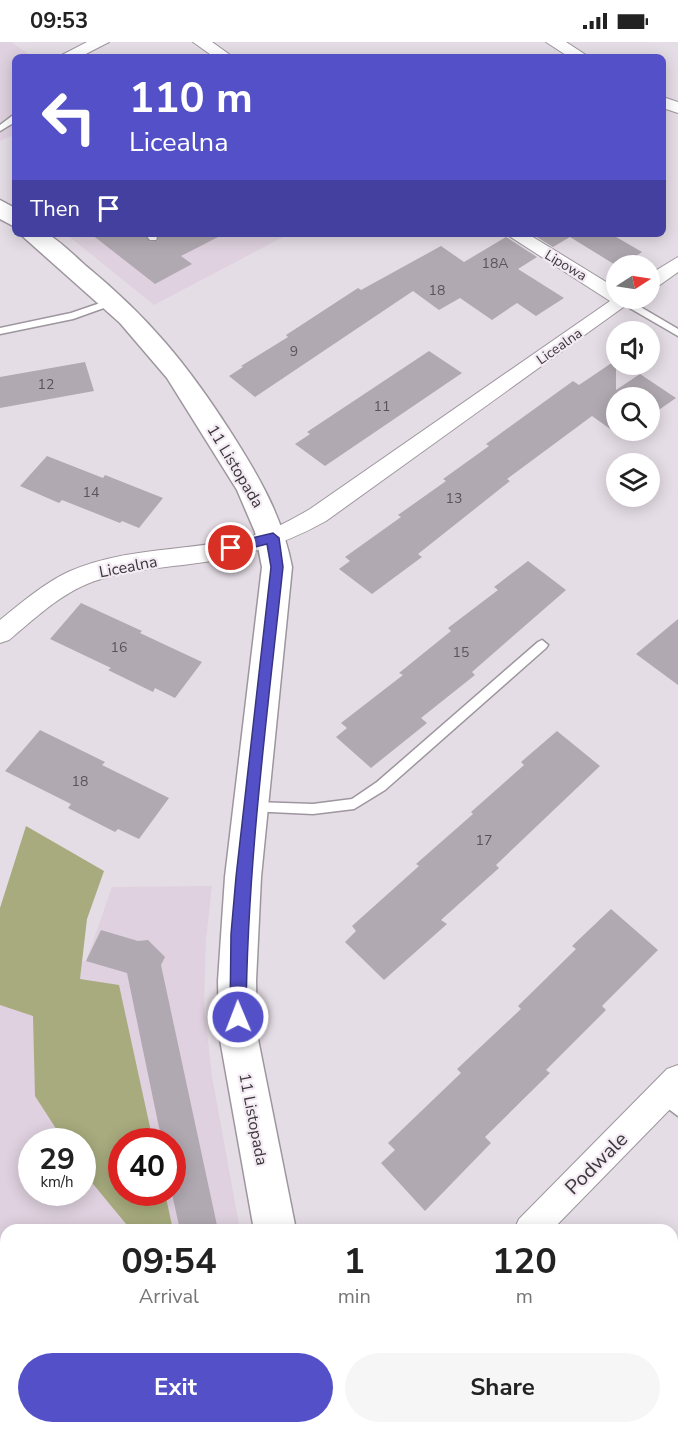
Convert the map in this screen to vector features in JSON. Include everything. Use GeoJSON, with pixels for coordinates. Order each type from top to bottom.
{"type":"FeatureCollection","features":[{"type":"Feature","properties":{"kind":"street"},"geometry":{"type":"LineString","coordinates":[[73,54],[101,42]]}},
{"type":"Feature","properties":{"kind":"street"},"geometry":{"type":"LineString","coordinates":[[201,42],[220,54]]}},
{"type":"Feature","properties":{"kind":"street"},"geometry":{"type":"LineString","coordinates":[[554,42],[576,54]]}},
{"type":"Feature","properties":{"kind":"street"},"geometry":{"type":"LineString","coordinates":[[0,207],[12,217]]}},
{"type":"Feature","properties":{"kind":"street","name":"11 Listopada"},"geometry":{"type":"LineString","coordinates":[[36,237],[112,302],[159,349],[192,394],[254,493],[273,538],[277,567],[250,807],[239,934],[238,1034],[274,1224]]}},
{"type":"Feature","properties":{"kind":"street","name":"Lipowa"},"geometry":{"type":"LineString","coordinates":[[520,237],[606,288]]}},
{"type":"Feature","properties":{"kind":"street"},"geometry":{"type":"LineString","coordinates":[[660,276],[678,263]]}},
{"type":"Feature","properties":{"kind":"street","name":"Licealna"},"geometry":{"type":"LineString","coordinates":[[0,633],[47,597],[86,574],[273,538],[318,515],[607,309]]}},
{"type":"Feature","properties":{"kind":"street","name":"Podwale"},"geometry":{"type":"LineString","coordinates":[[536,1224],[673,1095]]}},
{"type":"Feature","properties":{"kind":"lane"},"geometry":{"type":"LineString","coordinates":[[0,331],[73,316],[112,302]]}},
{"type":"Feature","properties":{"kind":"lane"},"geometry":{"type":"LineString","coordinates":[[640,309],[678,333]]}},
{"type":"Feature","properties":{"kind":"lane"},"geometry":{"type":"LineString","coordinates":[[250,807],[313,809],[354,804],[381,786],[542,645]]}},
{"type":"Feature","properties":{"kind":"shaded area"},"geometry":{"type":"Polygon","coordinates":[[[0,42],[11,42],[29,54],[12,54],[12,135],[0,141],[0,42]]]}},
{"type":"Feature","properties":{"kind":"shaded area"},"geometry":{"type":"Polygon","coordinates":[[[70,237],[283,237],[154,305],[70,237]]]}},
{"type":"Feature","properties":{"kind":"shaded area"},"geometry":{"type":"Polygon","coordinates":[[[212,886],[206,940],[204,1005],[212,1076],[239,1224],[0,1224],[0,949],[86,961],[112,887],[212,886]]]}},
{"type":"Feature","properties":{"kind":"green space"},"geometry":{"type":"Polygon","coordinates":[[[26,826],[104,871],[87,919],[80,979],[119,985],[150,1128],[108,1128],[108,1202],[96,1188],[96,1128],[56,1128],[35,1096],[33,1016],[0,1005],[0,908],[26,826]]]}},
{"type":"Feature","properties":{"kind":"green space"},"geometry":{"type":"Polygon","coordinates":[[[111,1206],[168,1206],[172,1224],[126,1224],[111,1206]]]}},
{"type":"Feature","properties":{"kind":"building"},"geometry":{"type":"Polygon","coordinates":[[[95,237],[146,237],[150,242],[158,241],[157,237],[218,237],[181,256],[192,264],[155,284],[95,237]]]}},
{"type":"Feature","properties":{"kind":"building"},"geometry":{"type":"Polygon","coordinates":[[[506,237],[537,257],[518,269],[564,298],[536,316],[517,303],[492,320],[460,298],[439,310],[413,291],[255,397],[229,376],[358,288],[361,290],[441,246],[464,262],[506,237]]]}},
{"type":"Feature","properties":{"kind":"building"},"geometry":{"type":"Polygon","coordinates":[[[537,237],[570,237],[553,247],[537,237]]]}},
{"type":"Feature","properties":{"kind":"building"},"geometry":{"type":"Polygon","coordinates":[[[570,237],[616,237],[642,252],[638,255],[606,255],[606,259],[570,237]]]}},
{"type":"Feature","properties":{"kind":"building"},"geometry":{"type":"Polygon","coordinates":[[[429,351],[462,373],[325,466],[295,444],[310,434],[307,432],[429,351]]]}},
{"type":"Feature","properties":{"kind":"building"},"geometry":{"type":"Polygon","coordinates":[[[85,362],[94,391],[0,408],[0,377],[85,362]]]}},
{"type":"Feature","properties":{"kind":"building"},"geometry":{"type":"Polygon","coordinates":[[[606,367],[606,375],[616,375],[616,387],[606,387],[606,426],[592,416],[507,479],[510,481],[418,554],[422,557],[372,594],[339,569],[350,561],[345,557],[446,481],[443,479],[489,446],[486,444],[573,381],[579,385],[606,367]]]}},
{"type":"Feature","properties":{"kind":"building"},"geometry":{"type":"Polygon","coordinates":[[[638,375],[660,387],[620,387],[638,375]]]}},
{"type":"Feature","properties":{"kind":"building"},"geometry":{"type":"Polygon","coordinates":[[[660,387],[676,398],[660,409],[660,387]]]}},
{"type":"Feature","properties":{"kind":"building"},"geometry":{"type":"Polygon","coordinates":[[[47,456],[103,478],[105,475],[163,498],[139,528],[62,500],[59,503],[20,486],[47,456]]]}},
{"type":"Feature","properties":{"kind":"building"},"geometry":{"type":"Polygon","coordinates":[[[528,561],[566,590],[472,672],[475,675],[421,718],[427,723],[371,768],[336,737],[347,728],[341,723],[403,675],[399,673],[451,631],[448,628],[498,590],[494,587],[528,561]]]}},
{"type":"Feature","properties":{"kind":"building"},"geometry":{"type":"Polygon","coordinates":[[[81,603],[202,662],[175,698],[155,688],[153,692],[108,670],[111,668],[50,639],[81,603]]]}},
{"type":"Feature","properties":{"kind":"building"},"geometry":{"type":"Polygon","coordinates":[[[678,619],[678,685],[636,654],[678,619]]]}},
{"type":"Feature","properties":{"kind":"building"},"geometry":{"type":"Polygon","coordinates":[[[40,730],[105,762],[102,765],[169,798],[139,839],[118,829],[115,832],[68,808],[71,804],[5,771],[40,730]]]}},
{"type":"Feature","properties":{"kind":"building"},"geometry":{"type":"Polygon","coordinates":[[[557,731],[600,766],[496,865],[499,868],[441,920],[447,924],[384,980],[345,942],[356,931],[352,926],[419,866],[416,864],[473,814],[471,812],[524,765],[521,762],[557,731]]]}},
{"type":"Feature","properties":{"kind":"building"},"geometry":{"type":"Polygon","coordinates":[[[611,909],[658,950],[602,1006],[606,1010],[546,1070],[550,1073],[485,1137],[491,1143],[425,1211],[381,1163],[395,1150],[388,1143],[461,1073],[457,1069],[521,1009],[518,1006],[576,949],[572,946],[611,909]]]}},
{"type":"Feature","properties":{"kind":"building"},"geometry":{"type":"Polygon","coordinates":[[[101,930],[138,941],[148,940],[165,957],[161,965],[217,1224],[179,1224],[175,1206],[186,1206],[186,1128],[159,1128],[127,973],[86,961],[101,930]]]}},
{"type":"Feature","properties":{"kind":"route"},"geometry":{"type":"LineString","coordinates":[[231,548],[273,538],[277,567],[243,877],[237,981],[238,1017]]}}]}
